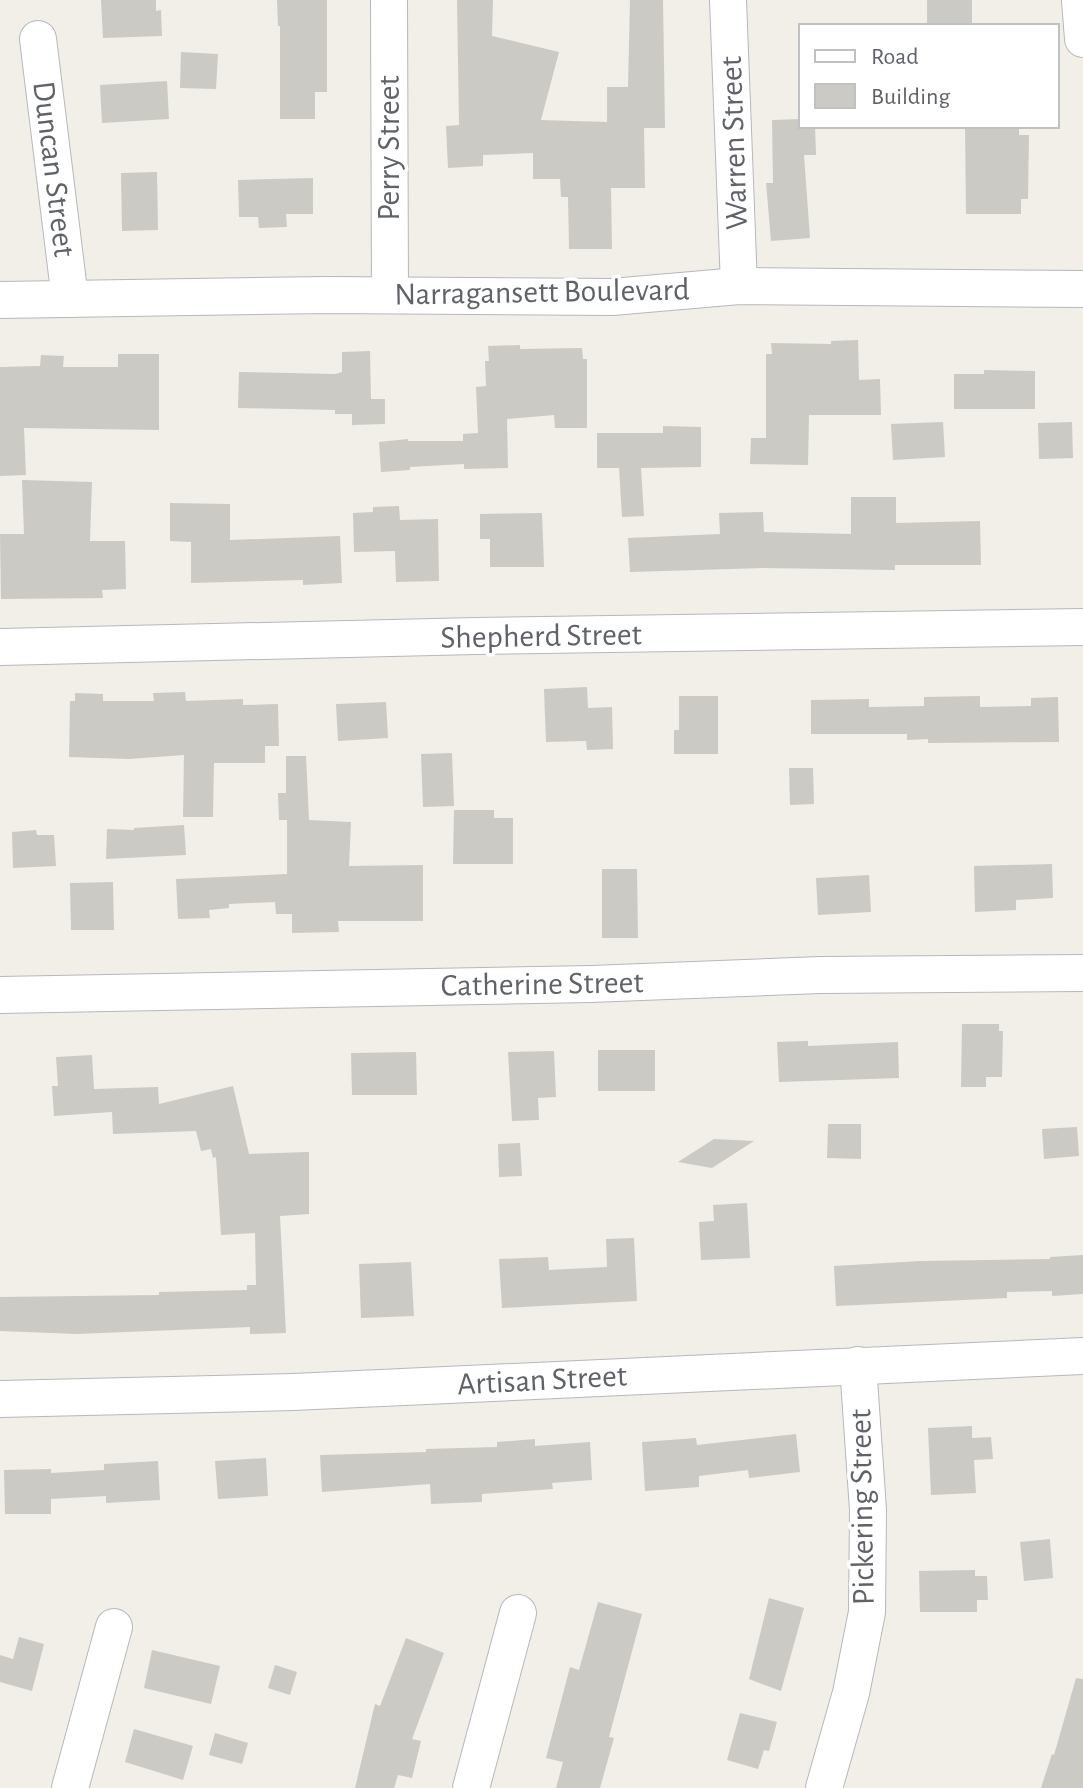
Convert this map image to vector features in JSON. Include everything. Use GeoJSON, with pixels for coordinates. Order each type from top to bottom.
{"type":"FeatureCollection","features":[{"type":"Feature","properties":{"kind":"street","name":"Perry Street"},"geometry":{"type":"LineString","coordinates":[[389,0],[390,295]]}},
{"type":"Feature","properties":{"kind":"street","name":"Warren Street"},"geometry":{"type":"LineString","coordinates":[[728,0],[739,286]]}},
{"type":"Feature","properties":{"kind":"street"},"geometry":{"type":"LineString","coordinates":[[1080,0],[1083,39]]}},
{"type":"Feature","properties":{"kind":"street","name":"Duncan Street"},"geometry":{"type":"LineString","coordinates":[[38,39],[70,299]]}},
{"type":"Feature","properties":{"kind":"street","name":"Narragansett Boulevard"},"geometry":{"type":"LineString","coordinates":[[0,300],[390,295],[612,297],[739,286],[1083,289]]}},
{"type":"Feature","properties":{"kind":"street","name":"Shepherd Street"},"geometry":{"type":"LineString","coordinates":[[0,647],[1083,627]]}},
{"type":"Feature","properties":{"kind":"street","name":"Catherine Street"},"geometry":{"type":"LineString","coordinates":[[0,995],[575,984],[820,975],[1083,973]]}},
{"type":"Feature","properties":{"kind":"street","name":"Artisan Street"},"geometry":{"type":"LineString","coordinates":[[0,1399],[293,1392],[1083,1356]]}},
{"type":"Feature","properties":{"kind":"street","name":"Pickering Street"},"geometry":{"type":"LineString","coordinates":[[824,1788],[851,1693],[867,1612],[868,1510],[858,1365]]}},
{"type":"Feature","properties":{"kind":"street"},"geometry":{"type":"LineString","coordinates":[[471,1788],[518,1613]]}},
{"type":"Feature","properties":{"kind":"street"},"geometry":{"type":"LineString","coordinates":[[70,1788],[114,1627]]}},
{"type":"Feature","properties":{"kind":"building"},"geometry":{"type":"Polygon","coordinates":[[[101,0],[156,0],[156,11],[161,10],[162,36],[103,38],[101,0]]]}},
{"type":"Feature","properties":{"kind":"building"},"geometry":{"type":"Polygon","coordinates":[[[277,0],[327,0],[327,92],[315,92],[315,119],[280,119],[277,0]]]}},
{"type":"Feature","properties":{"kind":"building"},"geometry":{"type":"Polygon","coordinates":[[[457,0],[493,0],[492,36],[559,52],[541,120],[607,122],[607,87],[628,87],[630,0],[663,0],[665,128],[644,128],[645,188],[611,188],[612,249],[569,249],[568,197],[561,197],[560,179],[533,179],[533,153],[483,155],[483,166],[448,168],[446,126],[459,125],[457,0]]]}},
{"type":"Feature","properties":{"kind":"building"},"geometry":{"type":"Polygon","coordinates":[[[927,0],[972,0],[972,24],[927,24],[927,0]]]}},
{"type":"Feature","properties":{"kind":"building"},"geometry":{"type":"Polygon","coordinates":[[[181,52],[218,54],[216,89],[180,88],[181,52]]]}},
{"type":"Feature","properties":{"kind":"building"},"geometry":{"type":"Polygon","coordinates":[[[167,81],[169,119],[102,123],[100,85],[167,81]]]}},
{"type":"Feature","properties":{"kind":"building"},"geometry":{"type":"Polygon","coordinates":[[[799,119],[799,128],[815,128],[816,155],[804,155],[810,238],[771,241],[766,183],[773,183],[772,120],[799,119]]]}},
{"type":"Feature","properties":{"kind":"building"},"geometry":{"type":"Polygon","coordinates":[[[965,128],[1019,128],[1019,135],[1029,135],[1028,199],[1021,199],[1021,214],[966,214],[965,128]]]}},
{"type":"Feature","properties":{"kind":"building"},"geometry":{"type":"Polygon","coordinates":[[[157,172],[158,230],[122,231],[121,173],[157,172]]]}},
{"type":"Feature","properties":{"kind":"building"},"geometry":{"type":"Polygon","coordinates":[[[313,178],[313,214],[286,214],[287,227],[259,228],[258,217],[239,217],[238,180],[313,178]]]}},
{"type":"Feature","properties":{"kind":"building"},"geometry":{"type":"Polygon","coordinates":[[[858,340],[859,380],[880,379],[881,415],[809,415],[808,465],[750,464],[751,438],[766,438],[766,354],[772,354],[771,343],[831,344],[831,341],[858,340]]]}},
{"type":"Feature","properties":{"kind":"building"},"geometry":{"type":"Polygon","coordinates":[[[520,345],[520,349],[582,348],[583,359],[587,359],[587,428],[555,428],[554,415],[507,419],[508,468],[464,469],[464,464],[381,472],[379,442],[408,439],[463,441],[463,434],[478,433],[476,387],[486,386],[488,346],[520,345]]]}},
{"type":"Feature","properties":{"kind":"building"},"geometry":{"type":"Polygon","coordinates":[[[370,351],[371,399],[385,399],[385,424],[352,425],[352,414],[335,414],[335,410],[238,408],[239,372],[335,374],[342,372],[342,352],[370,351]]]}},
{"type":"Feature","properties":{"kind":"building"},"geometry":{"type":"Polygon","coordinates":[[[118,354],[159,354],[159,430],[24,428],[26,475],[0,476],[0,367],[40,366],[41,355],[64,356],[63,367],[118,367],[118,354]]]}},
{"type":"Feature","properties":{"kind":"building"},"geometry":{"type":"Polygon","coordinates":[[[984,370],[1035,371],[1035,409],[954,409],[954,374],[984,374],[984,370]]]}},
{"type":"Feature","properties":{"kind":"building"},"geometry":{"type":"Polygon","coordinates":[[[943,422],[945,457],[893,460],[891,424],[943,422]]]}},
{"type":"Feature","properties":{"kind":"building"},"geometry":{"type":"Polygon","coordinates":[[[1072,422],[1073,458],[1039,459],[1038,423],[1072,422]]]}},
{"type":"Feature","properties":{"kind":"building"},"geometry":{"type":"Polygon","coordinates":[[[663,426],[701,427],[701,467],[641,468],[644,516],[622,517],[619,468],[597,468],[597,433],[663,433],[663,426]]]}},
{"type":"Feature","properties":{"kind":"building"},"geometry":{"type":"Polygon","coordinates":[[[22,480],[92,482],[90,541],[125,541],[126,589],[102,590],[103,598],[1,599],[0,534],[24,534],[22,480]]]}},
{"type":"Feature","properties":{"kind":"building"},"geometry":{"type":"Polygon","coordinates":[[[851,497],[896,497],[896,523],[980,521],[981,565],[895,565],[895,570],[765,568],[630,572],[628,538],[720,534],[719,513],[763,512],[764,532],[851,534],[851,497]]]}},
{"type":"Feature","properties":{"kind":"building"},"geometry":{"type":"Polygon","coordinates":[[[170,503],[230,504],[230,540],[340,536],[342,583],[303,585],[303,580],[191,583],[191,542],[170,541],[170,503]]]}},
{"type":"Feature","properties":{"kind":"building"},"geometry":{"type":"Polygon","coordinates":[[[399,506],[400,520],[438,519],[439,581],[396,582],[395,551],[354,552],[353,513],[373,512],[373,507],[399,506]]]}},
{"type":"Feature","properties":{"kind":"building"},"geometry":{"type":"Polygon","coordinates":[[[542,513],[544,567],[490,567],[490,539],[480,539],[480,514],[542,513]]]}},
{"type":"Feature","properties":{"kind":"building"},"geometry":{"type":"Polygon","coordinates":[[[587,687],[588,708],[612,707],[613,749],[587,750],[586,741],[546,742],[544,689],[587,687]]]}},
{"type":"Feature","properties":{"kind":"building"},"geometry":{"type":"Polygon","coordinates":[[[185,692],[186,701],[243,699],[243,705],[278,704],[279,746],[265,746],[265,763],[214,763],[213,817],[183,817],[184,755],[129,759],[69,757],[70,701],[75,701],[75,693],[103,694],[103,701],[154,701],[153,693],[185,692]]]}},
{"type":"Feature","properties":{"kind":"building"},"geometry":{"type":"Polygon","coordinates":[[[679,696],[718,696],[718,754],[674,754],[674,730],[679,730],[679,696]]]}},
{"type":"Feature","properties":{"kind":"building"},"geometry":{"type":"Polygon","coordinates":[[[980,696],[980,707],[1031,706],[1031,698],[1058,697],[1059,742],[928,743],[928,739],[907,740],[907,734],[811,734],[811,700],[869,699],[869,707],[924,706],[924,697],[980,696]]]}},
{"type":"Feature","properties":{"kind":"building"},"geometry":{"type":"Polygon","coordinates":[[[386,702],[388,738],[338,741],[336,704],[386,702]]]}},
{"type":"Feature","properties":{"kind":"building"},"geometry":{"type":"Polygon","coordinates":[[[452,753],[454,806],[423,807],[421,754],[452,753]]]}},
{"type":"Feature","properties":{"kind":"building"},"geometry":{"type":"Polygon","coordinates":[[[286,756],[306,756],[309,820],[351,822],[349,866],[423,865],[423,921],[338,921],[339,932],[292,933],[292,914],[276,914],[275,902],[229,904],[229,908],[209,910],[210,918],[178,919],[176,879],[287,874],[287,820],[279,820],[278,793],[286,793],[286,756]]]}},
{"type":"Feature","properties":{"kind":"building"},"geometry":{"type":"Polygon","coordinates":[[[789,768],[813,768],[814,804],[790,805],[789,768]]]}},
{"type":"Feature","properties":{"kind":"building"},"geometry":{"type":"Polygon","coordinates":[[[454,810],[494,810],[494,818],[513,818],[513,864],[453,864],[454,810]]]}},
{"type":"Feature","properties":{"kind":"building"},"geometry":{"type":"Polygon","coordinates":[[[184,825],[186,855],[106,859],[107,829],[184,825]]]}},
{"type":"Feature","properties":{"kind":"building"},"geometry":{"type":"Polygon","coordinates":[[[36,830],[37,835],[54,835],[56,866],[13,868],[12,832],[36,830]]]}},
{"type":"Feature","properties":{"kind":"building"},"geometry":{"type":"Polygon","coordinates":[[[1052,864],[1053,898],[1016,900],[1016,910],[975,912],[974,866],[1052,864]]]}},
{"type":"Feature","properties":{"kind":"building"},"geometry":{"type":"Polygon","coordinates":[[[602,869],[637,869],[638,938],[602,938],[602,869]]]}},
{"type":"Feature","properties":{"kind":"building"},"geometry":{"type":"Polygon","coordinates":[[[869,875],[871,912],[818,915],[816,878],[869,875]]]}},
{"type":"Feature","properties":{"kind":"building"},"geometry":{"type":"Polygon","coordinates":[[[113,882],[114,930],[71,930],[70,883],[113,882]]]}},
{"type":"Feature","properties":{"kind":"building"},"geometry":{"type":"Polygon","coordinates":[[[962,1024],[999,1024],[999,1031],[1003,1031],[1002,1077],[986,1077],[986,1087],[961,1087],[962,1024]]]}},
{"type":"Feature","properties":{"kind":"building"},"geometry":{"type":"Polygon","coordinates":[[[808,1041],[808,1046],[898,1042],[899,1078],[779,1082],[777,1042],[808,1041]]]}},
{"type":"Feature","properties":{"kind":"building"},"geometry":{"type":"Polygon","coordinates":[[[598,1050],[655,1050],[655,1091],[598,1091],[598,1050]]]}},
{"type":"Feature","properties":{"kind":"building"},"geometry":{"type":"Polygon","coordinates":[[[554,1051],[556,1097],[538,1098],[539,1120],[512,1121],[508,1052],[554,1051]]]}},
{"type":"Feature","properties":{"kind":"building"},"geometry":{"type":"Polygon","coordinates":[[[416,1052],[417,1095],[352,1095],[351,1053],[416,1052]]]}},
{"type":"Feature","properties":{"kind":"building"},"geometry":{"type":"Polygon","coordinates":[[[92,1055],[94,1089],[158,1087],[159,1104],[233,1086],[249,1154],[309,1152],[309,1214],[280,1216],[286,1333],[250,1334],[250,1327],[77,1334],[0,1331],[0,1297],[159,1295],[159,1292],[247,1290],[247,1285],[256,1285],[255,1233],[221,1235],[216,1157],[213,1158],[211,1149],[201,1151],[196,1131],[113,1134],[112,1112],[54,1116],[52,1086],[58,1086],[56,1057],[92,1055]]]}},
{"type":"Feature","properties":{"kind":"building"},"geometry":{"type":"Polygon","coordinates":[[[828,1124],[861,1124],[861,1159],[827,1158],[828,1124]]]}},
{"type":"Feature","properties":{"kind":"building"},"geometry":{"type":"Polygon","coordinates":[[[1077,1127],[1079,1156],[1044,1159],[1042,1129],[1077,1127]]]}},
{"type":"Feature","properties":{"kind":"building"},"geometry":{"type":"Polygon","coordinates":[[[714,1139],[754,1141],[712,1168],[678,1162],[714,1139]]]}},
{"type":"Feature","properties":{"kind":"building"},"geometry":{"type":"Polygon","coordinates":[[[520,1143],[522,1176],[499,1177],[498,1144],[520,1143]]]}},
{"type":"Feature","properties":{"kind":"building"},"geometry":{"type":"Polygon","coordinates":[[[747,1203],[750,1258],[701,1260],[699,1222],[714,1221],[713,1205],[747,1203]]]}},
{"type":"Feature","properties":{"kind":"building"},"geometry":{"type":"Polygon","coordinates":[[[634,1238],[637,1301],[502,1308],[499,1259],[548,1257],[549,1270],[607,1267],[606,1239],[634,1238]]]}},
{"type":"Feature","properties":{"kind":"building"},"geometry":{"type":"Polygon","coordinates":[[[1083,1255],[1083,1294],[1052,1296],[1052,1291],[1007,1292],[1007,1298],[836,1306],[834,1266],[1050,1259],[1083,1255]]]}},
{"type":"Feature","properties":{"kind":"building"},"geometry":{"type":"Polygon","coordinates":[[[411,1262],[414,1316],[361,1318],[359,1264],[411,1262]]]}},
{"type":"Feature","properties":{"kind":"building"},"geometry":{"type":"Polygon","coordinates":[[[972,1426],[972,1438],[991,1437],[993,1459],[974,1460],[976,1493],[931,1495],[928,1428],[972,1426]]]}},
{"type":"Feature","properties":{"kind":"building"},"geometry":{"type":"Polygon","coordinates":[[[796,1434],[800,1472],[749,1478],[748,1470],[699,1476],[699,1487],[645,1491],[642,1442],[696,1438],[697,1445],[796,1434]]]}},
{"type":"Feature","properties":{"kind":"building"},"geometry":{"type":"Polygon","coordinates":[[[535,1439],[535,1446],[590,1442],[592,1480],[552,1483],[553,1489],[482,1494],[482,1502],[431,1504],[430,1484],[322,1492],[320,1455],[497,1447],[497,1442],[535,1439]]]}},
{"type":"Feature","properties":{"kind":"building"},"geometry":{"type":"Polygon","coordinates":[[[266,1458],[268,1496],[218,1499],[215,1461],[266,1458]]]}},
{"type":"Feature","properties":{"kind":"building"},"geometry":{"type":"Polygon","coordinates":[[[158,1461],[160,1500],[106,1503],[106,1496],[51,1499],[51,1514],[5,1514],[4,1470],[51,1469],[51,1473],[104,1470],[104,1464],[158,1461]]]}},
{"type":"Feature","properties":{"kind":"building"},"geometry":{"type":"Polygon","coordinates":[[[1050,1539],[1053,1578],[1024,1581],[1020,1542],[1050,1539]]]}},
{"type":"Feature","properties":{"kind":"building"},"geometry":{"type":"Polygon","coordinates":[[[975,1570],[975,1576],[987,1576],[988,1600],[977,1600],[977,1612],[920,1612],[919,1571],[975,1570]]]}},
{"type":"Feature","properties":{"kind":"building"},"geometry":{"type":"Polygon","coordinates":[[[769,1598],[804,1608],[781,1691],[749,1679],[769,1598]]]}},
{"type":"Feature","properties":{"kind":"building"},"geometry":{"type":"Polygon","coordinates":[[[598,1602],[642,1614],[609,1737],[614,1738],[600,1788],[556,1788],[563,1762],[546,1758],[570,1667],[579,1670],[598,1602]]]}},
{"type":"Feature","properties":{"kind":"building"},"geometry":{"type":"Polygon","coordinates":[[[19,1637],[44,1644],[32,1691],[0,1682],[0,1655],[13,1659],[19,1637]]]}},
{"type":"Feature","properties":{"kind":"building"},"geometry":{"type":"Polygon","coordinates":[[[406,1638],[444,1653],[412,1739],[421,1741],[412,1778],[398,1775],[394,1788],[355,1788],[375,1704],[380,1706],[406,1638]]]}},
{"type":"Feature","properties":{"kind":"building"},"geometry":{"type":"Polygon","coordinates":[[[152,1650],[220,1666],[211,1704],[144,1688],[152,1650]]]}},
{"type":"Feature","properties":{"kind":"building"},"geometry":{"type":"Polygon","coordinates":[[[275,1665],[297,1672],[290,1695],[268,1688],[275,1665]]]}},
{"type":"Feature","properties":{"kind":"building"},"geometry":{"type":"Polygon","coordinates":[[[1076,1678],[1083,1679],[1083,1788],[1041,1788],[1054,1755],[1076,1678]]]}},
{"type":"Feature","properties":{"kind":"building"},"geometry":{"type":"Polygon","coordinates":[[[740,1713],[777,1722],[769,1751],[764,1750],[758,1769],[727,1760],[740,1713]]]}},
{"type":"Feature","properties":{"kind":"building"},"geometry":{"type":"Polygon","coordinates":[[[134,1729],[193,1746],[183,1780],[125,1762],[134,1729]]]}},
{"type":"Feature","properties":{"kind":"building"},"geometry":{"type":"Polygon","coordinates":[[[215,1733],[248,1743],[242,1764],[209,1755],[215,1733]]]}}]}
